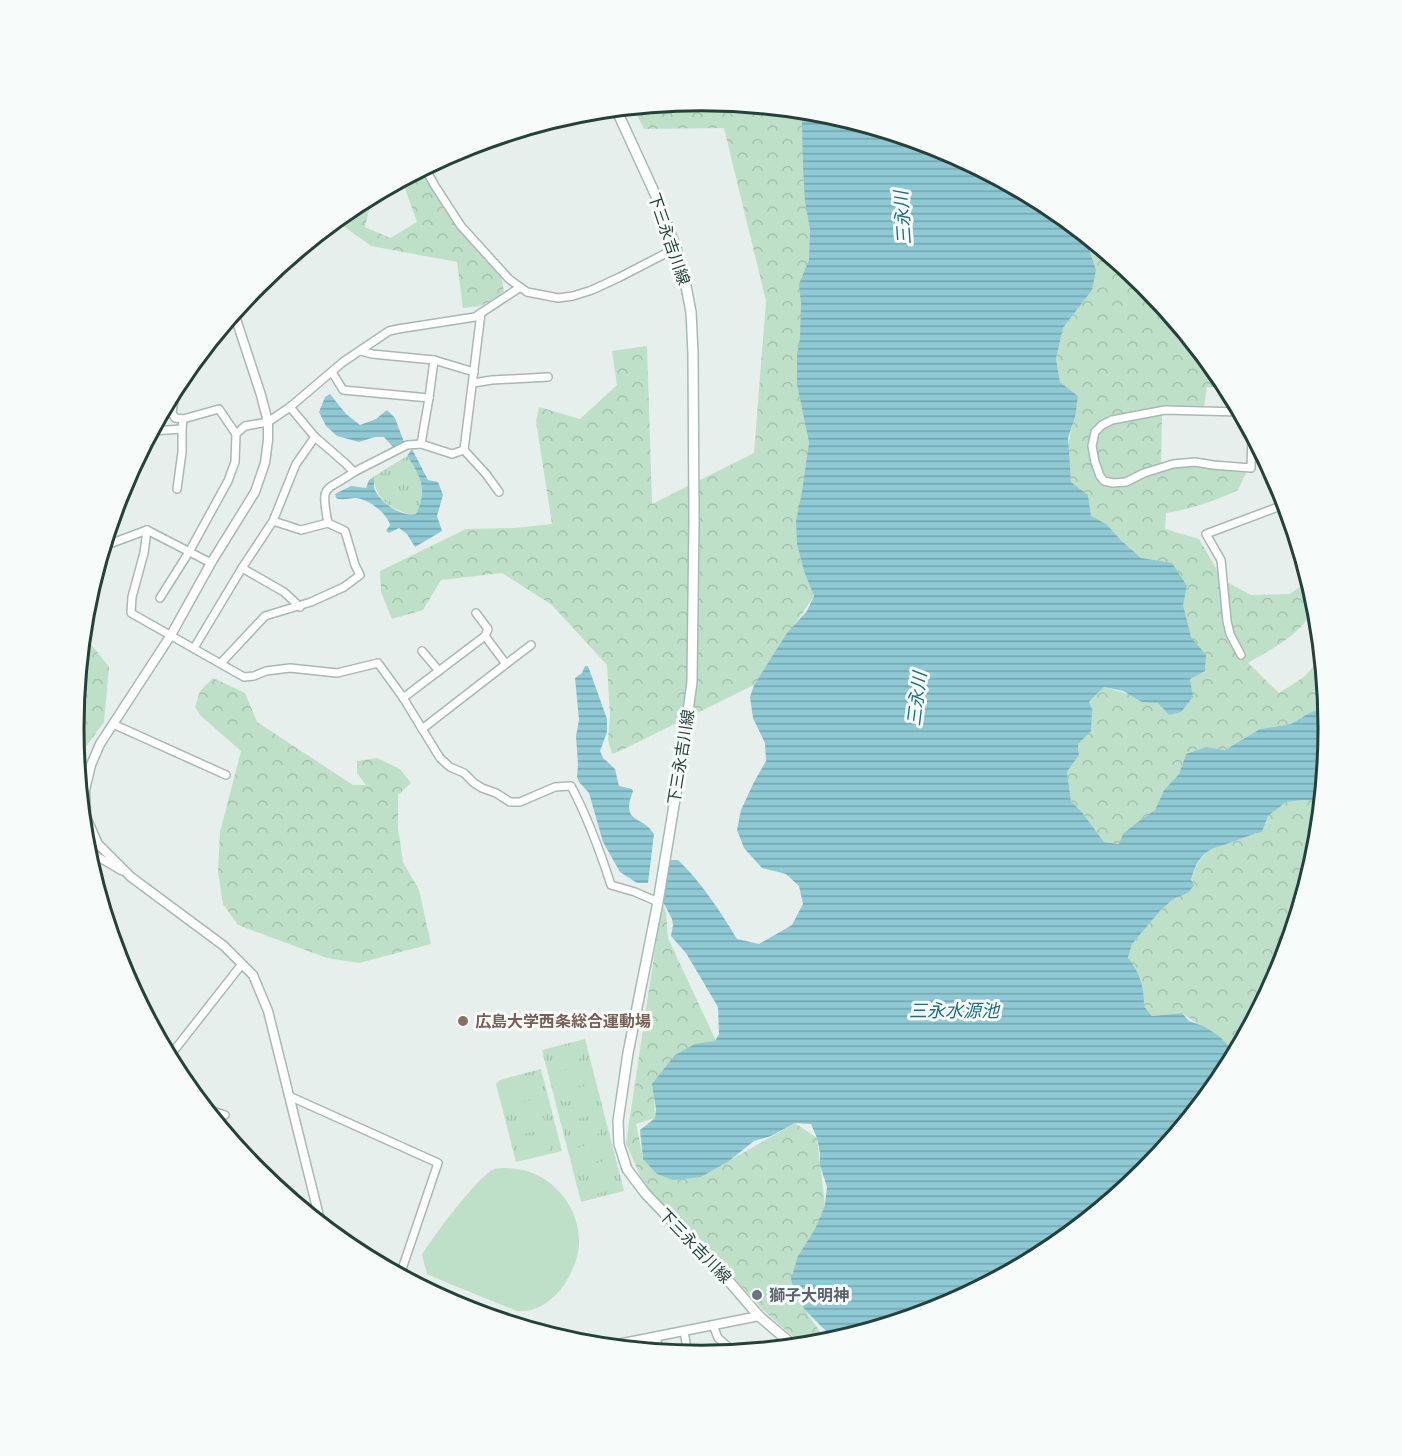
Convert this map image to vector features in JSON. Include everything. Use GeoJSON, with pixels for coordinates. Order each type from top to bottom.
{"type":"FeatureCollection","features":[{"type":"Feature","properties":{"kind":"main road","name":"下三永吉川線"},"geometry":{"type":"LineString","coordinates":[[619,116],[656,196],[676,248],[691,312],[694,575],[692,682],[658,902],[628,1053],[618,1121],[619,1144],[627,1169],[645,1193],[687,1238],[702,1250],[759,1316],[786,1339]]}},
{"type":"Feature","properties":{"kind":"street"},"geometry":{"type":"LineString","coordinates":[[428,175],[461,226],[509,279],[527,292],[558,297],[573,296],[620,277],[676,248]]}},
{"type":"Feature","properties":{"kind":"street"},"geometry":{"type":"LineString","coordinates":[[236,434],[244,426],[268,422],[290,407],[343,362],[389,331],[475,317],[519,288]]}},
{"type":"Feature","properties":{"kind":"street"},"geometry":{"type":"LineString","coordinates":[[464,450],[481,313]]}},
{"type":"Feature","properties":{"kind":"street"},"geometry":{"type":"LineString","coordinates":[[87,784],[100,744],[171,635],[211,563],[255,492],[265,463],[268,422],[237,321]]}},
{"type":"Feature","properties":{"kind":"street"},"geometry":{"type":"LineString","coordinates":[[361,351],[434,360],[474,372]]}},
{"type":"Feature","properties":{"kind":"street"},"geometry":{"type":"LineString","coordinates":[[421,444],[434,360]]}},
{"type":"Feature","properties":{"kind":"street"},"geometry":{"type":"LineString","coordinates":[[332,372],[343,390],[429,398]]}},
{"type":"Feature","properties":{"kind":"street"},"geometry":{"type":"LineString","coordinates":[[473,383],[548,377]]}},
{"type":"Feature","properties":{"kind":"street"},"geometry":{"type":"LineString","coordinates":[[290,407],[315,437],[354,472]]}},
{"type":"Feature","properties":{"kind":"street"},"geometry":{"type":"LineString","coordinates":[[160,598],[189,552],[228,481],[235,462],[236,434],[219,409],[183,419],[175,418],[172,413]]}},
{"type":"Feature","properties":{"kind":"street"},"geometry":{"type":"LineString","coordinates":[[1230,412],[1165,410],[1112,420],[1095,432],[1092,446],[1100,476],[1104,481],[1126,482],[1144,473],[1173,464],[1196,462],[1251,468],[1252,450]]}},
{"type":"Feature","properties":{"kind":"street"},"geometry":{"type":"LineString","coordinates":[[177,489],[182,452],[183,419]]}},
{"type":"Feature","properties":{"kind":"street"},"geometry":{"type":"LineString","coordinates":[[161,430],[182,429]]}},
{"type":"Feature","properties":{"kind":"street"},"geometry":{"type":"LineString","coordinates":[[194,648],[242,567],[273,521],[296,464],[315,437]]}},
{"type":"Feature","properties":{"kind":"street"},"geometry":{"type":"LineString","coordinates":[[328,523],[324,494],[329,487],[354,472],[406,445],[421,444],[452,454],[464,450]]}},
{"type":"Feature","properties":{"kind":"street"},"geometry":{"type":"LineString","coordinates":[[464,450],[486,474],[498,492]]}},
{"type":"Feature","properties":{"kind":"street"},"geometry":{"type":"LineString","coordinates":[[1241,655],[1230,634],[1221,560],[1206,534],[1277,507]]}},
{"type":"Feature","properties":{"kind":"street"},"geometry":{"type":"LineString","coordinates":[[221,663],[265,616],[300,606],[344,587],[360,574],[345,531],[328,523],[301,530],[273,521]]}},
{"type":"Feature","properties":{"kind":"street"},"geometry":{"type":"LineString","coordinates":[[147,531],[144,553],[132,597],[131,613],[244,677],[290,668],[337,673],[378,663],[403,698],[440,758],[450,767],[464,773],[482,788],[510,802],[520,802],[555,786],[571,786],[611,885],[658,902]]}},
{"type":"Feature","properties":{"kind":"street"},"geometry":{"type":"LineString","coordinates":[[113,543],[147,531],[211,563]]}},
{"type":"Feature","properties":{"kind":"street"},"geometry":{"type":"LineString","coordinates":[[242,567],[284,592],[300,606]]}},
{"type":"Feature","properties":{"kind":"street"},"geometry":{"type":"LineString","coordinates":[[403,698],[485,636],[488,629],[476,613]]}},
{"type":"Feature","properties":{"kind":"street"},"geometry":{"type":"LineString","coordinates":[[485,636],[506,664]]}},
{"type":"Feature","properties":{"kind":"street"},"geometry":{"type":"LineString","coordinates":[[422,729],[531,645]]}},
{"type":"Feature","properties":{"kind":"street"},"geometry":{"type":"LineString","coordinates":[[422,651],[439,671]]}},
{"type":"Feature","properties":{"kind":"street"},"geometry":{"type":"LineString","coordinates":[[113,724],[226,775]]}},
{"type":"Feature","properties":{"kind":"street"},"geometry":{"type":"LineString","coordinates":[[93,834],[98,844],[131,877]]}},
{"type":"Feature","properties":{"kind":"street"},"geometry":{"type":"LineString","coordinates":[[98,857],[131,877],[224,946],[253,975],[268,1011],[318,1211]]}},
{"type":"Feature","properties":{"kind":"street"},"geometry":{"type":"LineString","coordinates":[[175,1049],[242,964]]}},
{"type":"Feature","properties":{"kind":"street"},"geometry":{"type":"LineString","coordinates":[[289,1096],[438,1163],[403,1268]]}},
{"type":"Feature","properties":{"kind":"street"},"geometry":{"type":"LineString","coordinates":[[219,1113],[225,1115]]}},
{"type":"Feature","properties":{"kind":"street"},"geometry":{"type":"LineString","coordinates":[[631,1341],[759,1316]]}},
{"type":"Feature","properties":{"kind":"street"},"geometry":{"type":"LineString","coordinates":[[713,1325],[718,1338],[725,1344]]}},
{"type":"Feature","properties":{"kind":"street"},"geometry":{"type":"LineString","coordinates":[[684,1331],[686,1345]]}},
{"type":"Feature","properties":{"kind":"street"},"geometry":{"type":"LineString","coordinates":[[656,1336],[658,1344]]}},
{"type":"Feature","properties":{"kind":"green space"},"geometry":{"type":"Polygon","coordinates":[[[701,111],[741,112],[805,120],[818,281],[809,442],[797,536],[814,596],[754,685],[612,754],[608,740],[610,715],[607,665],[552,605],[502,573],[441,580],[423,610],[392,619],[381,592],[380,571],[466,529],[515,528],[552,524],[536,421],[539,407],[580,419],[617,385],[612,351],[647,346],[652,504],[754,453],[766,301],[724,128],[644,129],[637,114],[701,111]]]}},
{"type":"Feature","properties":{"kind":"green space"},"geometry":{"type":"Polygon","coordinates":[[[427,176],[447,205],[501,271],[504,293],[481,306],[463,308],[457,262],[371,246],[343,226],[369,208],[365,227],[390,238],[417,222],[405,188],[427,176]]]}},
{"type":"Feature","properties":{"kind":"green space"},"geometry":{"type":"Polygon","coordinates":[[[1084,245],[1108,264],[1165,321],[1215,387],[1207,387],[1203,414],[1162,415],[1161,463],[1247,471],[1238,490],[1203,504],[1166,513],[1165,529],[1199,539],[1223,580],[1251,595],[1290,594],[1301,586],[1308,618],[1305,622],[1287,639],[1248,663],[1279,693],[1304,677],[1315,665],[1317,688],[1318,709],[1291,724],[1260,729],[1225,750],[1206,747],[1186,754],[1179,774],[1164,790],[1155,810],[1119,844],[1104,842],[1071,801],[1067,772],[1079,755],[1078,744],[1089,703],[1104,687],[1158,703],[1141,558],[1110,529],[1091,516],[1088,495],[1071,482],[1068,446],[1078,396],[1060,382],[1056,359],[1063,328],[1078,308],[1096,270],[1084,245]]]}},
{"type":"Feature","properties":{"kind":"green space"},"geometry":{"type":"Polygon","coordinates":[[[407,456],[418,475],[423,491],[422,503],[414,515],[393,508],[384,501],[378,493],[373,477],[407,456]]]}},
{"type":"Feature","properties":{"kind":"green space"},"geometry":{"type":"Polygon","coordinates":[[[90,643],[109,667],[104,722],[85,749],[85,688],[90,643]]]}},
{"type":"Feature","properties":{"kind":"green space"},"geometry":{"type":"Polygon","coordinates":[[[213,678],[245,693],[257,722],[353,785],[366,785],[357,773],[357,761],[377,758],[400,769],[411,783],[398,795],[398,828],[403,862],[419,890],[431,944],[359,963],[327,958],[238,925],[223,904],[218,872],[220,832],[241,751],[201,716],[195,707],[200,691],[213,678]]]}},
{"type":"Feature","properties":{"kind":"green space"},"geometry":{"type":"Polygon","coordinates":[[[1314,801],[1297,888],[1271,964],[1229,1047],[1182,1013],[1152,1016],[1144,1006],[1128,958],[1132,944],[1173,899],[1188,893],[1196,866],[1204,855],[1221,845],[1262,832],[1268,816],[1286,802],[1314,801]]]}},
{"type":"Feature","properties":{"kind":"green space"},"geometry":{"type":"Polygon","coordinates":[[[662,903],[666,913],[668,938],[716,1041],[654,1091],[655,1118],[636,1124],[643,1158],[701,1177],[795,1123],[817,1138],[825,1205],[815,1229],[805,1310],[821,1333],[795,1338],[764,1311],[700,1240],[647,1192],[626,1143],[662,903]]]}},
{"type":"Feature","properties":{"kind":"green space"},"geometry":{"type":"Polygon","coordinates":[[[585,1039],[624,1191],[581,1202],[542,1050],[585,1039]]]}},
{"type":"Feature","properties":{"kind":"green space"},"geometry":{"type":"Polygon","coordinates":[[[579,1048],[582,1058],[554,1065],[552,1054],[579,1048]]]}},
{"type":"Feature","properties":{"kind":"green space"},"geometry":{"type":"Polygon","coordinates":[[[585,1066],[587,1076],[560,1083],[557,1072],[585,1066]]]}},
{"type":"Feature","properties":{"kind":"green space"},"geometry":{"type":"Polygon","coordinates":[[[541,1069],[562,1151],[516,1162],[496,1084],[500,1080],[541,1069]]]}},
{"type":"Feature","properties":{"kind":"green space"},"geometry":{"type":"Polygon","coordinates":[[[533,1079],[536,1089],[508,1096],[506,1086],[533,1079]]]}},
{"type":"Feature","properties":{"kind":"green space"},"geometry":{"type":"Polygon","coordinates":[[[589,1085],[591,1095],[564,1102],[561,1092],[589,1085]]]}},
{"type":"Feature","properties":{"kind":"green space"},"geometry":{"type":"Polygon","coordinates":[[[539,1098],[542,1109],[514,1116],[511,1105],[539,1098]]]}},
{"type":"Feature","properties":{"kind":"green space"},"geometry":{"type":"Polygon","coordinates":[[[594,1103],[597,1114],[569,1121],[567,1110],[594,1103]]]}},
{"type":"Feature","properties":{"kind":"green space"},"geometry":{"type":"Polygon","coordinates":[[[544,1118],[546,1129],[519,1135],[516,1125],[544,1118]]]}},
{"type":"Feature","properties":{"kind":"green space"},"geometry":{"type":"Polygon","coordinates":[[[598,1122],[601,1133],[573,1140],[571,1129],[598,1122]]]}},
{"type":"Feature","properties":{"kind":"green space"},"geometry":{"type":"Polygon","coordinates":[[[549,1138],[551,1149],[524,1156],[521,1145],[549,1138]]]}},
{"type":"Feature","properties":{"kind":"green space"},"geometry":{"type":"Polygon","coordinates":[[[603,1141],[606,1152],[578,1159],[576,1148],[603,1141]]]}},
{"type":"Feature","properties":{"kind":"green space"},"geometry":{"type":"Polygon","coordinates":[[[609,1160],[611,1171],[584,1177],[581,1167],[609,1160]]]}},
{"type":"Feature","properties":{"kind":"green space"},"geometry":{"type":"Polygon","coordinates":[[[508,1168],[527,1171],[553,1186],[571,1209],[579,1237],[574,1266],[561,1289],[542,1305],[526,1311],[517,1311],[427,1274],[422,1255],[445,1222],[478,1183],[494,1169],[508,1168]]]}},
{"type":"Feature","properties":{"kind":"green space"},"geometry":{"type":"Polygon","coordinates":[[[613,1178],[616,1189],[588,1196],[585,1185],[613,1178]]]}},
{"type":"Feature","properties":{"kind":"water","name":"三永水源池"},"geometry":{"type":"Polygon","coordinates":[[[802,120],[861,132],[937,158],[1010,194],[1044,215],[1088,248],[1096,270],[1092,290],[1063,328],[1056,359],[1060,382],[1078,396],[1075,417],[1068,438],[1071,482],[1088,495],[1091,516],[1106,524],[1141,558],[1172,563],[1187,586],[1183,605],[1191,637],[1206,655],[1205,671],[1190,679],[1193,697],[1181,712],[1169,715],[1158,703],[1142,702],[1123,691],[1104,687],[1089,702],[1092,710],[1091,731],[1078,744],[1079,755],[1067,772],[1071,801],[1104,842],[1119,844],[1123,834],[1155,810],[1164,790],[1179,774],[1186,754],[1206,747],[1225,750],[1260,729],[1291,724],[1318,709],[1318,728],[1314,801],[1286,802],[1268,816],[1262,832],[1217,847],[1204,854],[1196,865],[1191,880],[1194,885],[1188,893],[1173,899],[1132,944],[1128,958],[1140,980],[1144,1006],[1152,1016],[1182,1013],[1189,1021],[1219,1036],[1229,1046],[1214,1071],[1165,1135],[1108,1192],[1044,1241],[1009,1262],[937,1298],[861,1324],[827,1332],[805,1310],[796,1296],[791,1279],[798,1256],[815,1229],[825,1205],[827,1187],[820,1165],[817,1138],[811,1124],[795,1123],[771,1136],[754,1141],[729,1161],[701,1177],[673,1180],[657,1174],[643,1159],[640,1130],[655,1118],[652,1084],[675,1055],[695,1044],[715,1041],[719,1034],[718,1007],[686,953],[671,936],[672,919],[662,900],[668,860],[678,860],[695,878],[737,939],[759,944],[792,925],[803,904],[799,886],[786,874],[762,868],[744,848],[737,830],[741,810],[766,761],[765,743],[753,718],[750,697],[754,685],[787,633],[807,611],[814,596],[797,544],[796,521],[809,442],[797,384],[801,303],[799,284],[809,260],[810,229],[805,202],[802,120]]]}},
{"type":"Feature","properties":{"kind":"water"},"geometry":{"type":"Polygon","coordinates":[[[330,394],[346,414],[360,425],[376,419],[387,410],[395,418],[405,445],[393,447],[384,437],[359,442],[337,436],[326,426],[319,412],[325,397],[330,394]]]}},
{"type":"Feature","properties":{"kind":"water"},"geometry":{"type":"Polygon","coordinates":[[[412,449],[428,480],[438,482],[443,495],[437,516],[442,531],[415,547],[407,534],[399,528],[389,533],[386,531],[390,525],[388,520],[371,504],[356,498],[339,499],[335,494],[351,486],[366,488],[369,480],[374,477],[376,492],[385,503],[397,511],[410,515],[416,514],[420,506],[422,491],[416,470],[407,456],[412,449]]]}},
{"type":"Feature","properties":{"kind":"water"},"geometry":{"type":"Polygon","coordinates":[[[585,666],[588,666],[607,719],[607,732],[600,751],[603,758],[615,769],[619,786],[633,791],[629,809],[631,814],[654,834],[648,883],[637,883],[620,872],[603,842],[589,793],[577,777],[576,736],[579,720],[575,678],[582,673],[585,666]]]}},
{"type":"Feature","properties":{"kind":"place","name":"広島大学西条総合運動場"},"geometry":{"type":"Point","coordinates":[463,1021]}},
{"type":"Feature","properties":{"kind":"place","name":"獅子大明神"},"geometry":{"type":"Point","coordinates":[757,1295]}},
{"type":"Feature","properties":{"kind":"water label","name":"三永川"},"geometry":{"type":"Point","coordinates":[903,218]}},
{"type":"Feature","properties":{"kind":"water label","name":"三永川"},"geometry":{"type":"Point","coordinates":[917,699]}}]}
